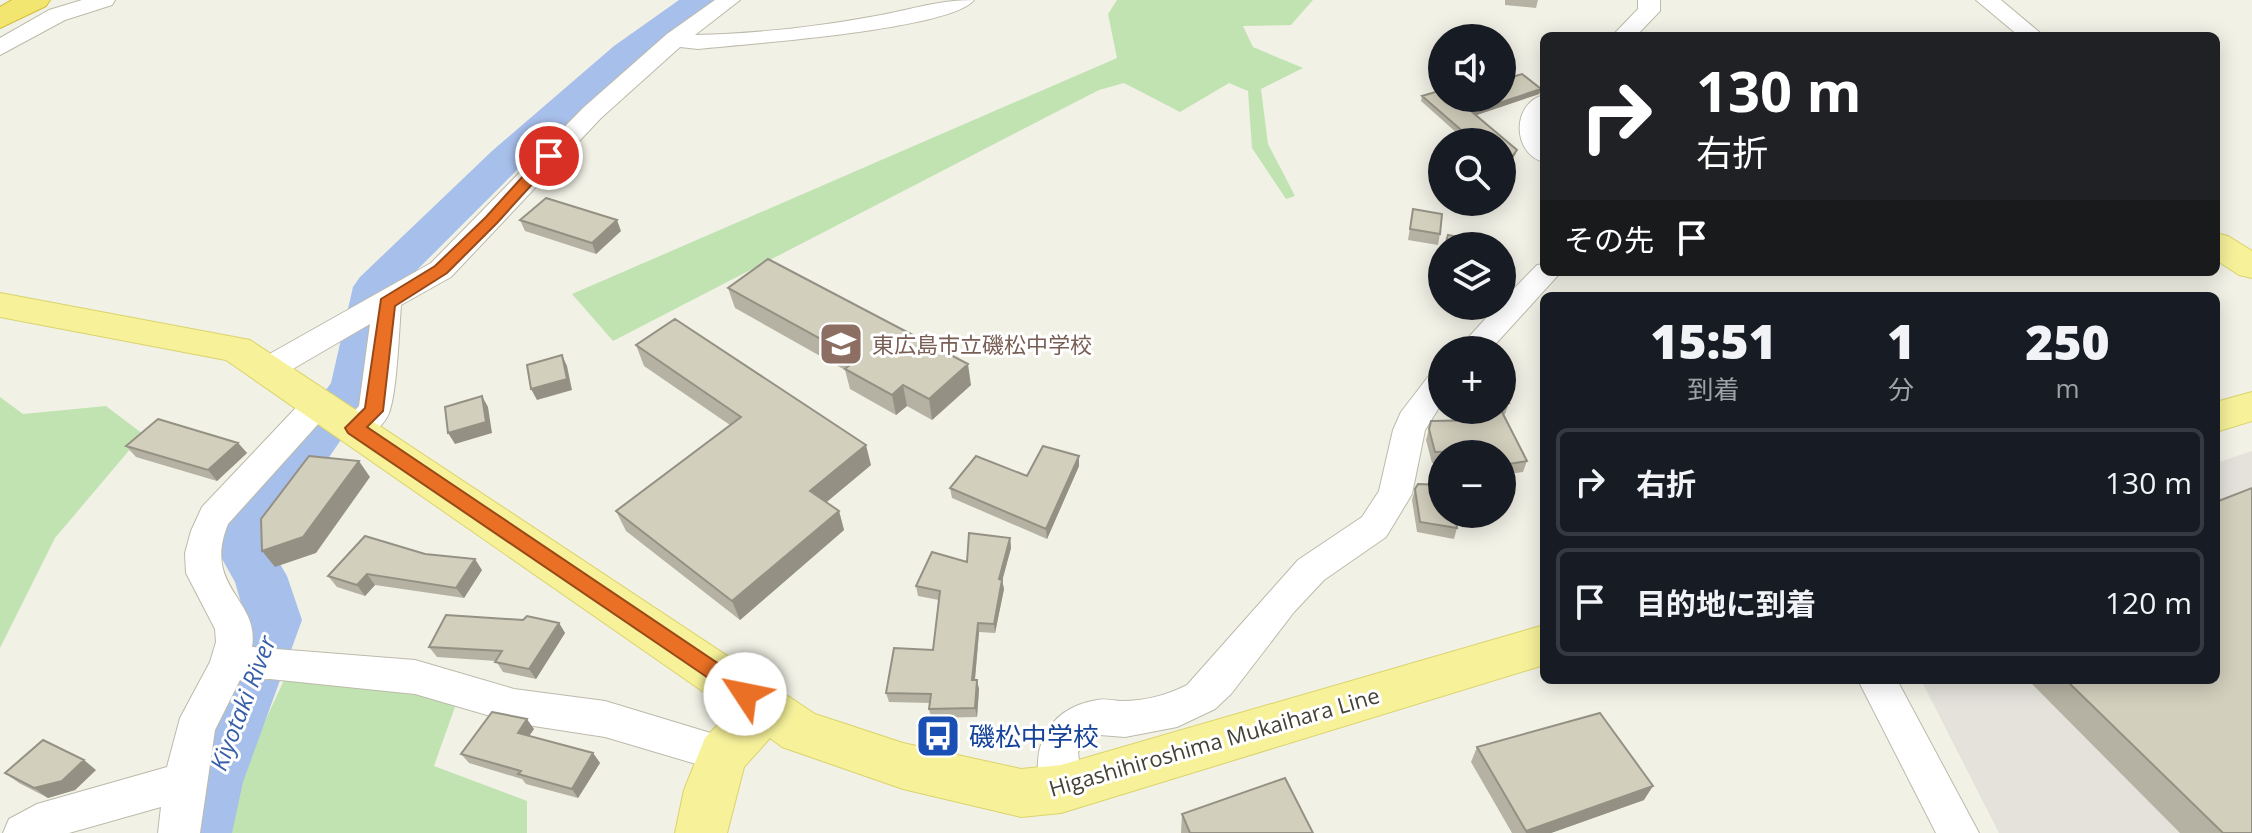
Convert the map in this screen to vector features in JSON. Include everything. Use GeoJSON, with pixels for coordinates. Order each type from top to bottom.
{"type":"FeatureCollection","features":[{"type":"Feature","properties":{"kind":"highway"},"geometry":{"type":"LineString","coordinates":[[0,19],[35,0]]}},
{"type":"Feature","properties":{"kind":"main road"},"geometry":{"type":"LineString","coordinates":[[2220,247],[2252,267]]}},
{"type":"Feature","properties":{"kind":"main road","name":"Higashihiroshima Mukaihara Line"},"geometry":{"type":"LineString","coordinates":[[0,305],[237,349],[800,731],[903,766],[1021,793],[1061,789],[1540,646]]}},
{"type":"Feature","properties":{"kind":"main road"},"geometry":{"type":"LineString","coordinates":[[2220,416],[2252,406]]}},
{"type":"Feature","properties":{"kind":"main road"},"geometry":{"type":"LineString","coordinates":[[701,833],[710,790],[723,754],[766,708]]}},
{"type":"Feature","properties":{"kind":"street"},"geometry":{"type":"LineString","coordinates":[[0,48],[57,15],[104,0]]}},
{"type":"Feature","properties":{"kind":"street"},"geometry":{"type":"LineString","coordinates":[[268,369],[441,270],[592,113],[675,39],[729,0]]}},
{"type":"Feature","properties":{"kind":"street"},"geometry":{"type":"LineString","coordinates":[[675,39],[698,42],[876,22],[937,10],[963,0]]}},
{"type":"Feature","properties":{"kind":"street"},"geometry":{"type":"LineString","coordinates":[[1627,32],[1649,11],[1649,0]]}},
{"type":"Feature","properties":{"kind":"street"},"geometry":{"type":"LineString","coordinates":[[1987,0],[2028,32]]}},
{"type":"Feature","properties":{"kind":"street"},"geometry":{"type":"LineString","coordinates":[[1540,106],[1534,111],[1530,134],[1540,148]]}},
{"type":"Feature","properties":{"kind":"street"},"geometry":{"type":"LineString","coordinates":[[1485,336],[1543,276]]}},
{"type":"Feature","properties":{"kind":"street"},"geometry":{"type":"LineString","coordinates":[[246,663],[234,628],[205,580],[200,558],[204,539],[214,517],[338,418],[374,411],[387,303]]}},
{"type":"Feature","properties":{"kind":"street"},"geometry":{"type":"LineString","coordinates":[[1061,789],[1057,765],[1059,746],[1073,728],[1098,717],[1125,719],[1177,710],[1201,697],[1311,570],[1374,527],[1395,494],[1409,430],[1417,412],[1428,398]]}},
{"type":"Feature","properties":{"kind":"street"},"geometry":{"type":"LineString","coordinates":[[246,663],[415,677],[514,706],[605,719],[723,754]]}},
{"type":"Feature","properties":{"kind":"street"},"geometry":{"type":"LineString","coordinates":[[179,833],[195,727],[246,663]]}},
{"type":"Feature","properties":{"kind":"street"},"geometry":{"type":"LineString","coordinates":[[1879,684],[1958,833]]}},
{"type":"Feature","properties":{"kind":"street"},"geometry":{"type":"LineString","coordinates":[[24,833],[52,818],[185,781]]}},
{"type":"Feature","properties":{"kind":"shaded area"},"geometry":{"type":"Polygon","coordinates":[[[2252,451],[2252,833],[1999,833],[1923,684],[2220,684],[2220,462],[2252,451]]]}},
{"type":"Feature","properties":{"kind":"green space"},"geometry":{"type":"Polygon","coordinates":[[[1117,0],[1313,0],[1291,25],[1243,26],[1253,47],[1303,68],[1261,89],[1268,144],[1295,196],[1286,199],[1252,148],[1248,91],[1229,83],[1180,112],[1124,83],[1099,90],[613,341],[572,294],[1117,58],[1108,14],[1117,0]]]}},
{"type":"Feature","properties":{"kind":"green space"},"geometry":{"type":"Polygon","coordinates":[[[0,397],[23,414],[106,406],[143,434],[55,538],[0,648],[0,397]]]}},
{"type":"Feature","properties":{"kind":"green space"},"geometry":{"type":"Polygon","coordinates":[[[291,665],[461,690],[434,766],[527,801],[527,833],[213,833],[291,665]]]}},
{"type":"Feature","properties":{"kind":"building"},"geometry":{"type":"Polygon","coordinates":[[[1522,74],[1540,89],[1516,97],[1516,76],[1522,74]]]}},
{"type":"Feature","properties":{"kind":"building"},"geometry":{"type":"Polygon","coordinates":[[[1440,112],[1472,112],[1491,128],[1459,128],[1440,112]]]}},
{"type":"Feature","properties":{"kind":"building"},"geometry":{"type":"Polygon","coordinates":[[[546,198],[617,220],[592,243],[520,220],[546,198]]]}},
{"type":"Feature","properties":{"kind":"building"},"geometry":{"type":"Polygon","coordinates":[[[1413,209],[1428,212],[1428,216],[1442,216],[1440,232],[1410,229],[1413,209]]]}},
{"type":"Feature","properties":{"kind":"building"},"geometry":{"type":"Polygon","coordinates":[[[768,259],[968,364],[929,399],[903,385],[892,395],[845,369],[857,359],[728,288],[768,259]]]}},
{"type":"Feature","properties":{"kind":"building"},"geometry":{"type":"Polygon","coordinates":[[[675,319],[866,445],[810,491],[839,511],[732,601],[616,511],[741,417],[636,345],[675,319]]]}},
{"type":"Feature","properties":{"kind":"building"},"geometry":{"type":"Polygon","coordinates":[[[562,355],[567,379],[531,389],[527,365],[562,355]]]}},
{"type":"Feature","properties":{"kind":"building"},"geometry":{"type":"Polygon","coordinates":[[[482,396],[486,422],[448,433],[445,407],[482,396]]]}},
{"type":"Feature","properties":{"kind":"building"},"geometry":{"type":"Polygon","coordinates":[[[158,419],[238,443],[208,470],[126,446],[158,419]]]}},
{"type":"Feature","properties":{"kind":"building"},"geometry":{"type":"Polygon","coordinates":[[[1430,424],[1508,424],[1527,461],[1516,463],[1516,440],[1432,440],[1430,424]]]}},
{"type":"Feature","properties":{"kind":"building"},"geometry":{"type":"Polygon","coordinates":[[[1043,446],[1079,456],[1046,529],[950,488],[976,456],[1027,476],[1043,446]]]}},
{"type":"Feature","properties":{"kind":"building"},"geometry":{"type":"Polygon","coordinates":[[[309,456],[359,461],[303,537],[262,551],[261,519],[309,456]]]}},
{"type":"Feature","properties":{"kind":"building"},"geometry":{"type":"Polygon","coordinates":[[[1418,484],[1428,484],[1428,523],[1420,522],[1415,489],[1418,484]]]}},
{"type":"Feature","properties":{"kind":"building"},"geometry":{"type":"Polygon","coordinates":[[[2252,488],[2252,833],[2223,833],[2070,684],[2220,684],[2220,500],[2252,488]]]}},
{"type":"Feature","properties":{"kind":"building"},"geometry":{"type":"Polygon","coordinates":[[[969,533],[1010,538],[999,579],[1002,580],[994,624],[978,623],[972,680],[977,680],[975,708],[929,709],[931,694],[886,693],[894,648],[933,650],[940,591],[916,586],[932,552],[967,562],[969,533]]]}},
{"type":"Feature","properties":{"kind":"building"},"geometry":{"type":"Polygon","coordinates":[[[365,536],[425,554],[475,559],[456,588],[367,574],[357,585],[328,576],[365,536]]]}},
{"type":"Feature","properties":{"kind":"building"},"geometry":{"type":"Polygon","coordinates":[[[446,615],[523,620],[527,616],[559,623],[529,669],[495,662],[502,651],[429,647],[446,615]]]}},
{"type":"Feature","properties":{"kind":"building"},"geometry":{"type":"Polygon","coordinates":[[[492,712],[527,719],[518,733],[593,753],[572,789],[461,754],[492,712]]]}},
{"type":"Feature","properties":{"kind":"building"},"geometry":{"type":"Polygon","coordinates":[[[1600,713],[1653,786],[1526,831],[1477,747],[1600,713]]]}},
{"type":"Feature","properties":{"kind":"building"},"geometry":{"type":"Polygon","coordinates":[[[43,740],[84,760],[62,781],[34,788],[5,773],[43,740]]]}},
{"type":"Feature","properties":{"kind":"building"},"geometry":{"type":"Polygon","coordinates":[[[1285,778],[1313,833],[1190,833],[1182,814],[1285,778]]]}},
{"type":"Feature","properties":{"kind":"waterway","name":"Kiyotaki River"},"geometry":{"type":"LineString","coordinates":[[200,833],[212,782],[274,620],[260,576],[242,548],[249,516],[273,485],[304,456],[354,387],[375,287],[506,159],[626,53],[700,0]]}},
{"type":"Feature","properties":{"kind":"place","name":"東広島市立磯松中学校"},"geometry":{"type":"Point","coordinates":[841,344]}},
{"type":"Feature","properties":{"kind":"place","name":"磯松中学校"},"geometry":{"type":"Point","coordinates":[938,736]}},
{"type":"Feature","properties":{"kind":"route"},"geometry":{"type":"LineString","coordinates":[[549,156],[492,220],[441,270],[387,303],[374,411],[354,428],[745,694]]}}]}
